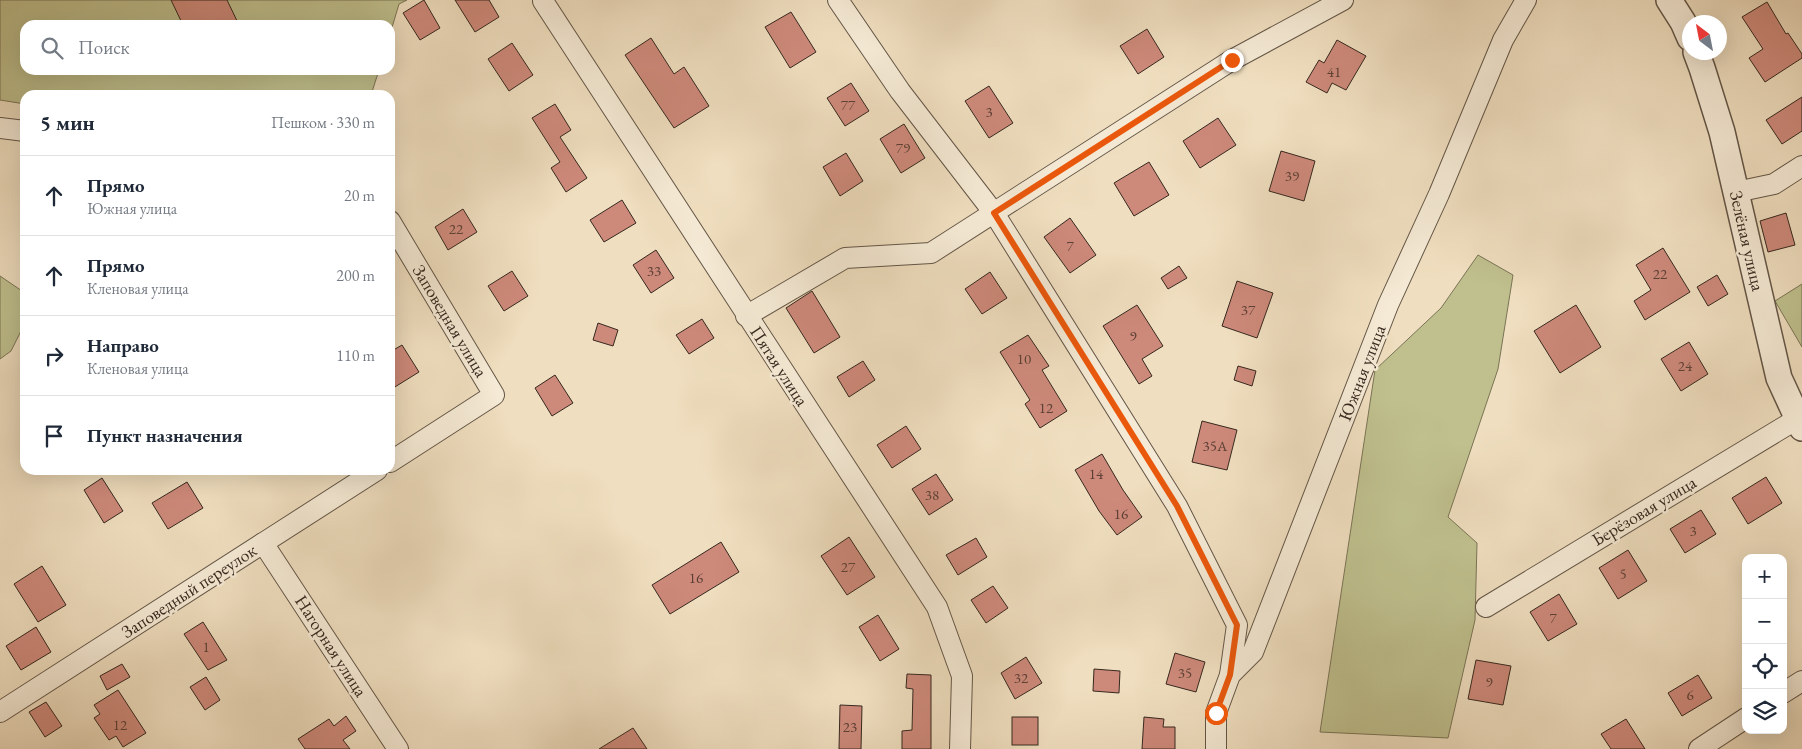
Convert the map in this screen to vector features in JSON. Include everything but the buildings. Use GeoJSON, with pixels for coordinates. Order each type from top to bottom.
{"type":"FeatureCollection","features":[{"type":"Feature","properties":{"kind":"street","name":"Пятая улица"},"geometry":{"type":"LineString","coordinates":[[543,0],[746,316],[937,607],[962,676],[960,749]]}},
{"type":"Feature","properties":{"kind":"street"},"geometry":{"type":"LineString","coordinates":[[838,0],[900,91],[994,213],[1177,506],[1237,625],[1230,675]]}},
{"type":"Feature","properties":{"kind":"street"},"geometry":{"type":"LineString","coordinates":[[746,316],[845,258],[931,252],[1232,60],[1343,0]]}},
{"type":"Feature","properties":{"kind":"street","name":"Южная улица"},"geometry":{"type":"LineString","coordinates":[[1216,749],[1216,713],[1230,675],[1253,652],[1388,305],[1439,194],[1503,40],[1526,0]]}},
{"type":"Feature","properties":{"kind":"street"},"geometry":{"type":"LineString","coordinates":[[1669,0],[1682,20]]}},
{"type":"Feature","properties":{"kind":"street","name":"Зелёная улица"},"geometry":{"type":"LineString","coordinates":[[1699,60],[1722,132],[1779,378],[1800,421]]}},
{"type":"Feature","properties":{"kind":"street"},"geometry":{"type":"LineString","coordinates":[[0,128],[20,130]]}},
{"type":"Feature","properties":{"kind":"street"},"geometry":{"type":"LineString","coordinates":[[1736,192],[1774,184],[1802,166]]}},
{"type":"Feature","properties":{"kind":"street","name":"Заповедная улица"},"geometry":{"type":"LineString","coordinates":[[395,230],[494,395],[395,459]]}},
{"type":"Feature","properties":{"kind":"street","name":"Берёзовая улица"},"geometry":{"type":"LineString","coordinates":[[1486,607],[1800,421]]}},
{"type":"Feature","properties":{"kind":"street","name":"Заповедный переулок"},"geometry":{"type":"LineString","coordinates":[[0,712],[370,475]]}},
{"type":"Feature","properties":{"kind":"street","name":"Нагорная улица"},"geometry":{"type":"LineString","coordinates":[[263,543],[398,749]]}},
{"type":"Feature","properties":{"kind":"street"},"geometry":{"type":"LineString","coordinates":[[1787,690],[1802,681]]}},
{"type":"Feature","properties":{"kind":"street"},"geometry":{"type":"LineString","coordinates":[[1699,749],[1742,721]]}},
{"type":"Feature","properties":{"kind":"green space"},"geometry":{"type":"Polygon","coordinates":[[[0,0],[407,0],[399,4],[394,20],[20,20],[20,75],[377,75],[373,90],[20,90],[20,103],[0,100],[0,0]]]}},
{"type":"Feature","properties":{"kind":"green space"},"geometry":{"type":"Polygon","coordinates":[[[1478,255],[1513,275],[1498,369],[1448,517],[1477,543],[1475,620],[1448,738],[1320,732],[1375,370],[1441,308],[1478,255]]]}},
{"type":"Feature","properties":{"kind":"green space"},"geometry":{"type":"Polygon","coordinates":[[[0,276],[20,290],[20,333],[11,351],[0,359],[0,276]]]}},
{"type":"Feature","properties":{"kind":"green space"},"geometry":{"type":"Polygon","coordinates":[[[1802,284],[1802,347],[1775,301],[1802,284]]]}},
{"type":"Feature","properties":{"kind":"route"},"geometry":{"type":"LineString","coordinates":[[1216,713],[1230,675],[1237,625],[1177,506],[994,213],[1232,60]]}}]}
